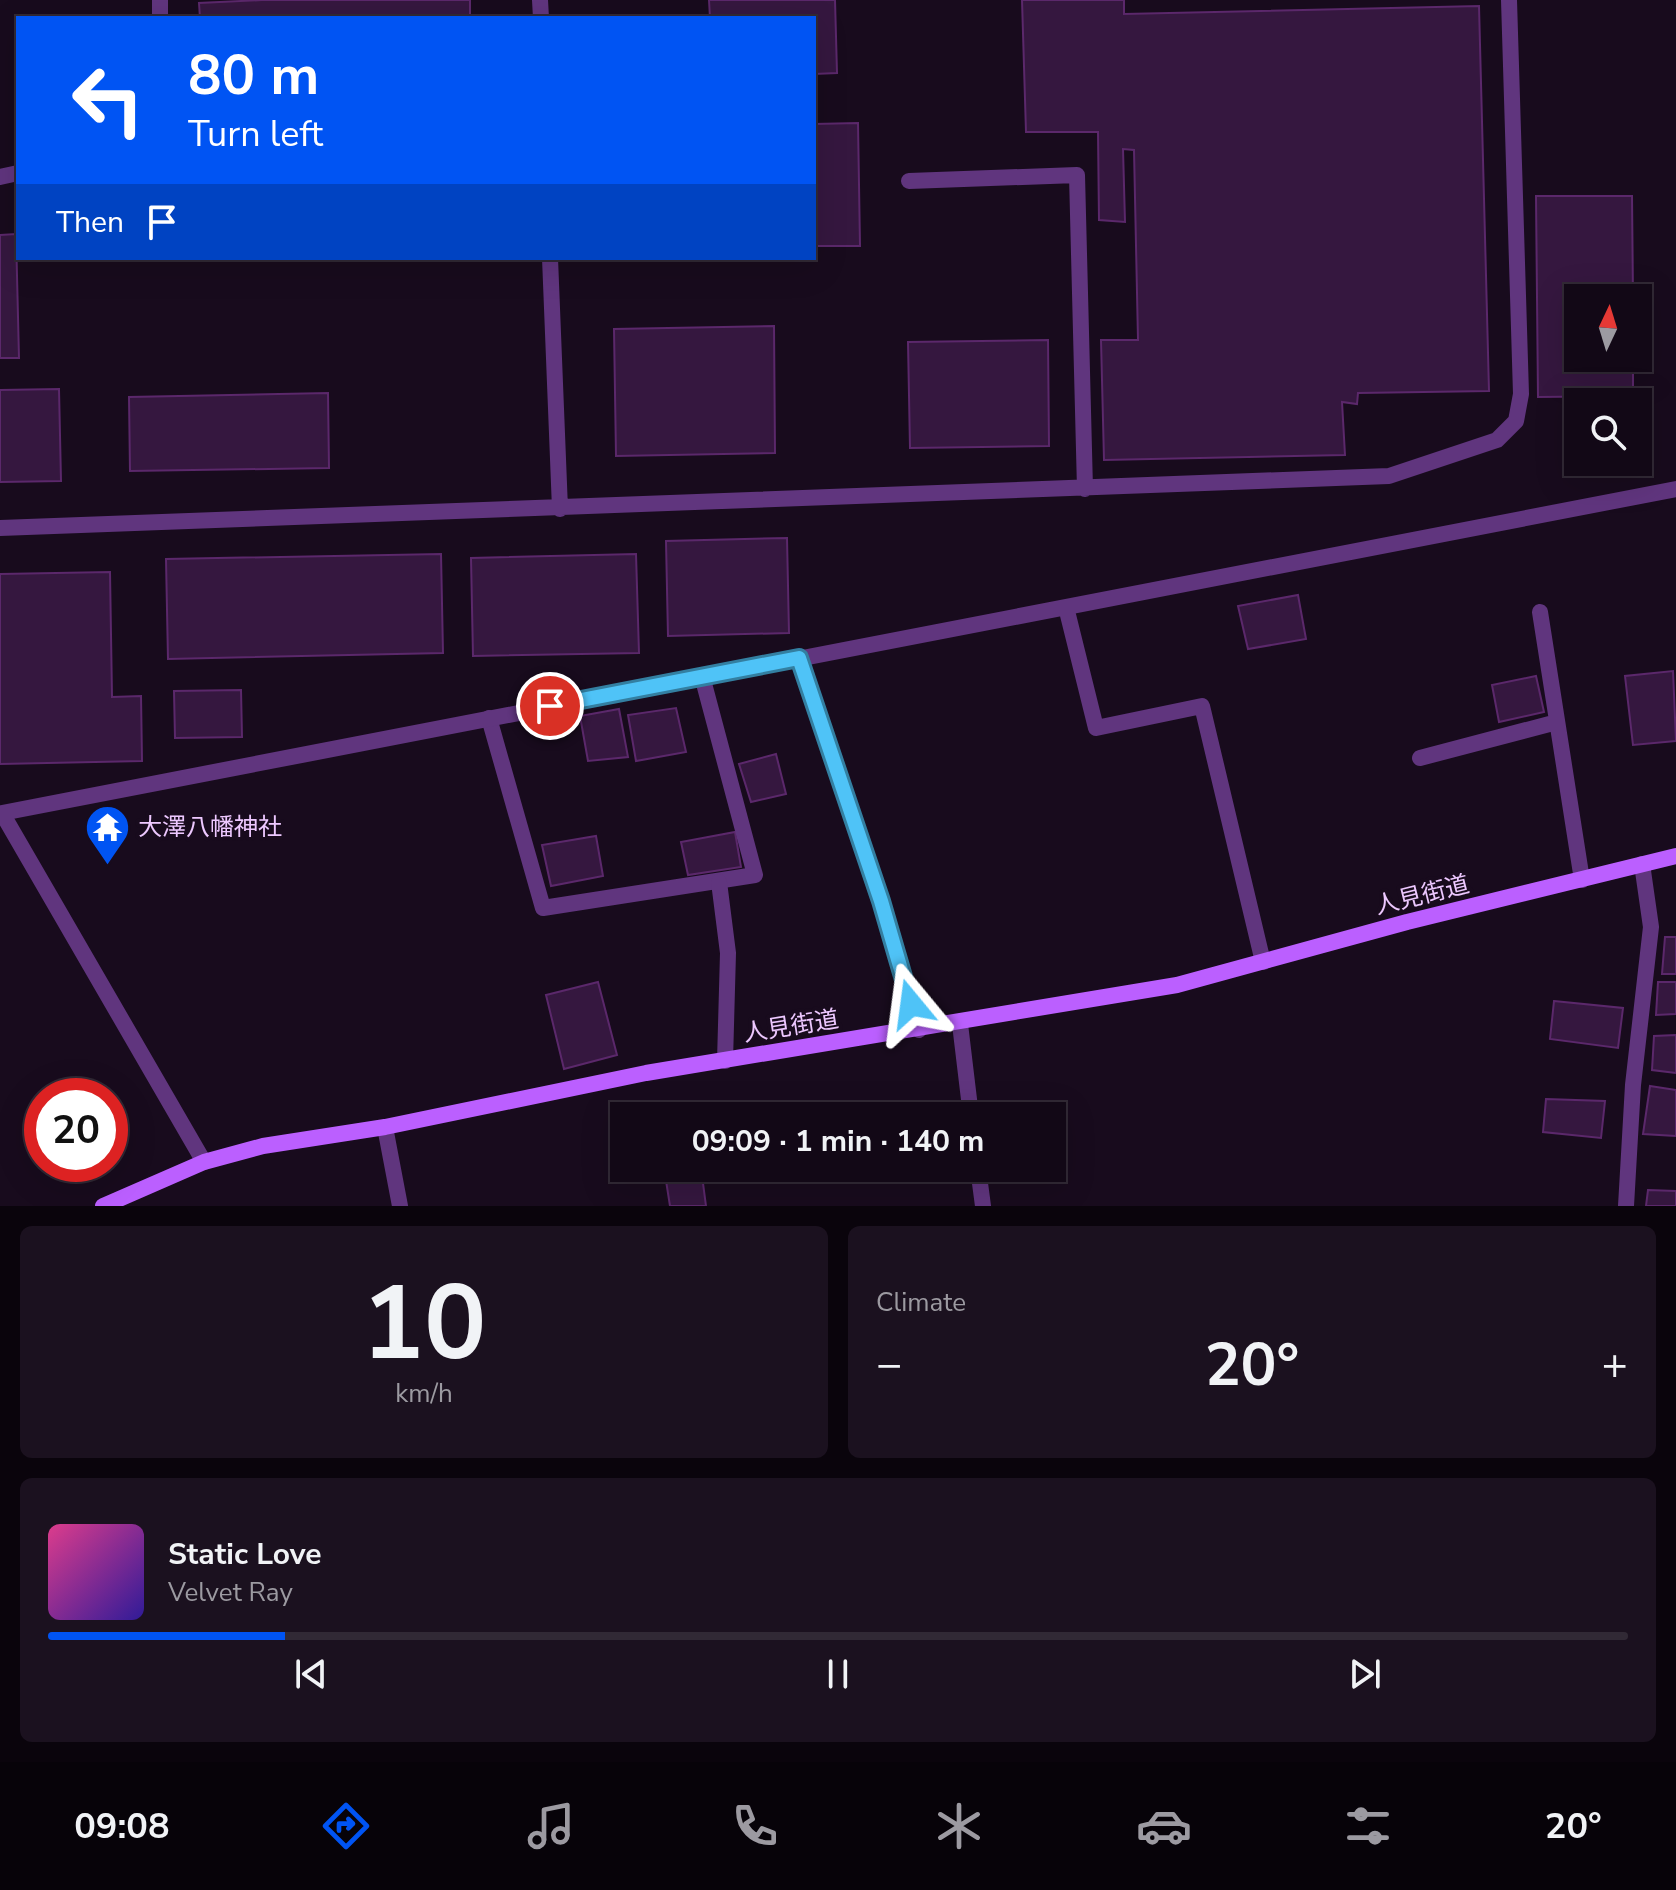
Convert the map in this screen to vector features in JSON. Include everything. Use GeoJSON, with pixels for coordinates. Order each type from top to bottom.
{"type":"FeatureCollection","features":[{"type":"Feature","properties":{"kind":"main road","name":"人見街道"},"geometry":{"type":"LineString","coordinates":[[103,1206],[204,1162],[263,1146],[385,1127],[646,1073],[960,1024],[1177,985],[1676,856]]}},
{"type":"Feature","properties":{"kind":"street"},"geometry":{"type":"LineString","coordinates":[[0,528],[1389,476],[1497,440],[1516,421],[1521,394],[1509,0]]}},
{"type":"Feature","properties":{"kind":"street"},"geometry":{"type":"LineString","coordinates":[[909,181],[1077,175],[1085,489]]}},
{"type":"Feature","properties":{"kind":"street"},"geometry":{"type":"LineString","coordinates":[[550,260],[560,509]]}},
{"type":"Feature","properties":{"kind":"street"},"geometry":{"type":"LineString","coordinates":[[204,1162],[2,813],[1676,489]]}},
{"type":"Feature","properties":{"kind":"street"},"geometry":{"type":"LineString","coordinates":[[1066,607],[1096,728],[1202,706],[1263,962]]}},
{"type":"Feature","properties":{"kind":"street"},"geometry":{"type":"LineString","coordinates":[[1540,612],[1582,880]]}},
{"type":"Feature","properties":{"kind":"street"},"geometry":{"type":"LineString","coordinates":[[799,658],[881,901],[919,1030]]}},
{"type":"Feature","properties":{"kind":"street"},"geometry":{"type":"LineString","coordinates":[[489,718],[543,908],[755,875],[702,676]]}},
{"type":"Feature","properties":{"kind":"street"},"geometry":{"type":"LineString","coordinates":[[1420,758],[1557,722]]}},
{"type":"Feature","properties":{"kind":"street"},"geometry":{"type":"LineString","coordinates":[[1626,1206],[1633,1085],[1651,927],[1642,864]]}},
{"type":"Feature","properties":{"kind":"street"},"geometry":{"type":"LineString","coordinates":[[719,882],[728,953],[725,1061]]}},
{"type":"Feature","properties":{"kind":"street"},"geometry":{"type":"LineString","coordinates":[[960,1024],[969,1102]]}},
{"type":"Feature","properties":{"kind":"street"},"geometry":{"type":"LineString","coordinates":[[385,1127],[400,1206]]}},
{"type":"Feature","properties":{"kind":"street"},"geometry":{"type":"LineString","coordinates":[[980,1182],[983,1206]]}},
{"type":"Feature","properties":{"kind":"building"},"geometry":{"type":"Polygon","coordinates":[[[470,0],[470,16],[200,16],[199,3],[470,0]]]}},
{"type":"Feature","properties":{"kind":"building"},"geometry":{"type":"Polygon","coordinates":[[[709,0],[835,0],[837,73],[816,74],[816,16],[710,16],[709,0]]]}},
{"type":"Feature","properties":{"kind":"building"},"geometry":{"type":"Polygon","coordinates":[[[1022,0],[1124,0],[1124,14],[1479,6],[1489,391],[1358,393],[1357,404],[1342,402],[1345,455],[1104,460],[1101,340],[1138,340],[1134,150],[1123,149],[1125,222],[1099,220],[1098,132],[1026,132],[1022,0]]]}},
{"type":"Feature","properties":{"kind":"building"},"geometry":{"type":"Polygon","coordinates":[[[858,123],[860,246],[816,246],[816,124],[858,123]]]}},
{"type":"Feature","properties":{"kind":"building"},"geometry":{"type":"Polygon","coordinates":[[[1536,196],[1632,196],[1633,284],[1564,284],[1564,372],[1633,372],[1633,388],[1564,388],[1564,397],[1538,397],[1536,196]]]}},
{"type":"Feature","properties":{"kind":"building"},"geometry":{"type":"Polygon","coordinates":[[[16,234],[19,358],[0,358],[0,235],[16,234]]]}},
{"type":"Feature","properties":{"kind":"building"},"geometry":{"type":"Polygon","coordinates":[[[774,326],[775,453],[616,456],[614,329],[774,326]]]}},
{"type":"Feature","properties":{"kind":"building"},"geometry":{"type":"Polygon","coordinates":[[[1048,340],[1049,446],[910,448],[908,342],[1048,340]]]}},
{"type":"Feature","properties":{"kind":"building"},"geometry":{"type":"Polygon","coordinates":[[[59,389],[61,481],[0,482],[0,390],[59,389]]]}},
{"type":"Feature","properties":{"kind":"building"},"geometry":{"type":"Polygon","coordinates":[[[328,393],[329,468],[130,471],[129,397],[328,393]]]}},
{"type":"Feature","properties":{"kind":"building"},"geometry":{"type":"Polygon","coordinates":[[[787,538],[789,633],[668,636],[666,541],[787,538]]]}},
{"type":"Feature","properties":{"kind":"building"},"geometry":{"type":"Polygon","coordinates":[[[441,554],[443,653],[168,659],[166,559],[441,554]]]}},
{"type":"Feature","properties":{"kind":"building"},"geometry":{"type":"Polygon","coordinates":[[[636,554],[639,653],[473,656],[471,558],[636,554]]]}},
{"type":"Feature","properties":{"kind":"building"},"geometry":{"type":"Polygon","coordinates":[[[110,572],[112,697],[141,696],[142,761],[0,764],[0,574],[110,572]]]}},
{"type":"Feature","properties":{"kind":"building"},"geometry":{"type":"Polygon","coordinates":[[[1298,595],[1306,639],[1248,649],[1238,606],[1298,595]]]}},
{"type":"Feature","properties":{"kind":"building"},"geometry":{"type":"Polygon","coordinates":[[[1673,671],[1676,741],[1633,745],[1625,676],[1673,671]]]}},
{"type":"Feature","properties":{"kind":"building"},"geometry":{"type":"Polygon","coordinates":[[[1536,676],[1544,712],[1499,722],[1492,685],[1536,676]]]}},
{"type":"Feature","properties":{"kind":"building"},"geometry":{"type":"Polygon","coordinates":[[[241,690],[242,737],[175,738],[174,691],[241,690]]]}},
{"type":"Feature","properties":{"kind":"building"},"geometry":{"type":"Polygon","coordinates":[[[676,708],[686,752],[636,761],[628,715],[676,708]]]}},
{"type":"Feature","properties":{"kind":"building"},"geometry":{"type":"Polygon","coordinates":[[[619,709],[628,757],[588,761],[580,716],[619,709]]]}},
{"type":"Feature","properties":{"kind":"building"},"geometry":{"type":"Polygon","coordinates":[[[776,754],[786,794],[751,802],[739,764],[776,754]]]}},
{"type":"Feature","properties":{"kind":"building"},"geometry":{"type":"Polygon","coordinates":[[[735,832],[741,867],[688,875],[681,842],[735,832]]]}},
{"type":"Feature","properties":{"kind":"building"},"geometry":{"type":"Polygon","coordinates":[[[596,836],[603,876],[551,886],[542,845],[596,836]]]}},
{"type":"Feature","properties":{"kind":"building"},"geometry":{"type":"Polygon","coordinates":[[[1665,937],[1676,937],[1676,974],[1662,974],[1665,937]]]}},
{"type":"Feature","properties":{"kind":"building"},"geometry":{"type":"Polygon","coordinates":[[[598,982],[617,1055],[564,1069],[546,995],[598,982]]]}},
{"type":"Feature","properties":{"kind":"building"},"geometry":{"type":"Polygon","coordinates":[[[1658,982],[1676,982],[1676,1014],[1656,1015],[1658,982]]]}},
{"type":"Feature","properties":{"kind":"building"},"geometry":{"type":"Polygon","coordinates":[[[1554,1001],[1623,1008],[1618,1048],[1550,1039],[1554,1001]]]}},
{"type":"Feature","properties":{"kind":"building"},"geometry":{"type":"Polygon","coordinates":[[[1676,1035],[1676,1073],[1652,1070],[1654,1036],[1676,1035]]]}},
{"type":"Feature","properties":{"kind":"building"},"geometry":{"type":"Polygon","coordinates":[[[1650,1086],[1676,1090],[1676,1136],[1643,1134],[1650,1086]]]}},
{"type":"Feature","properties":{"kind":"building"},"geometry":{"type":"Polygon","coordinates":[[[1546,1099],[1605,1101],[1601,1138],[1543,1132],[1546,1099]]]}},
{"type":"Feature","properties":{"kind":"building"},"geometry":{"type":"Polygon","coordinates":[[[666,1182],[703,1182],[706,1206],[670,1206],[666,1182]]]}},
{"type":"Feature","properties":{"kind":"building"},"geometry":{"type":"Polygon","coordinates":[[[1648,1190],[1676,1191],[1676,1206],[1646,1206],[1648,1190]]]}},
{"type":"Feature","properties":{"kind":"place","name":"大澤八幡神社"},"geometry":{"type":"Point","coordinates":[107,866]}},
{"type":"Feature","properties":{"kind":"route"},"geometry":{"type":"LineString","coordinates":[[550,706],[799,658],[881,901],[911,1004]]}}]}
